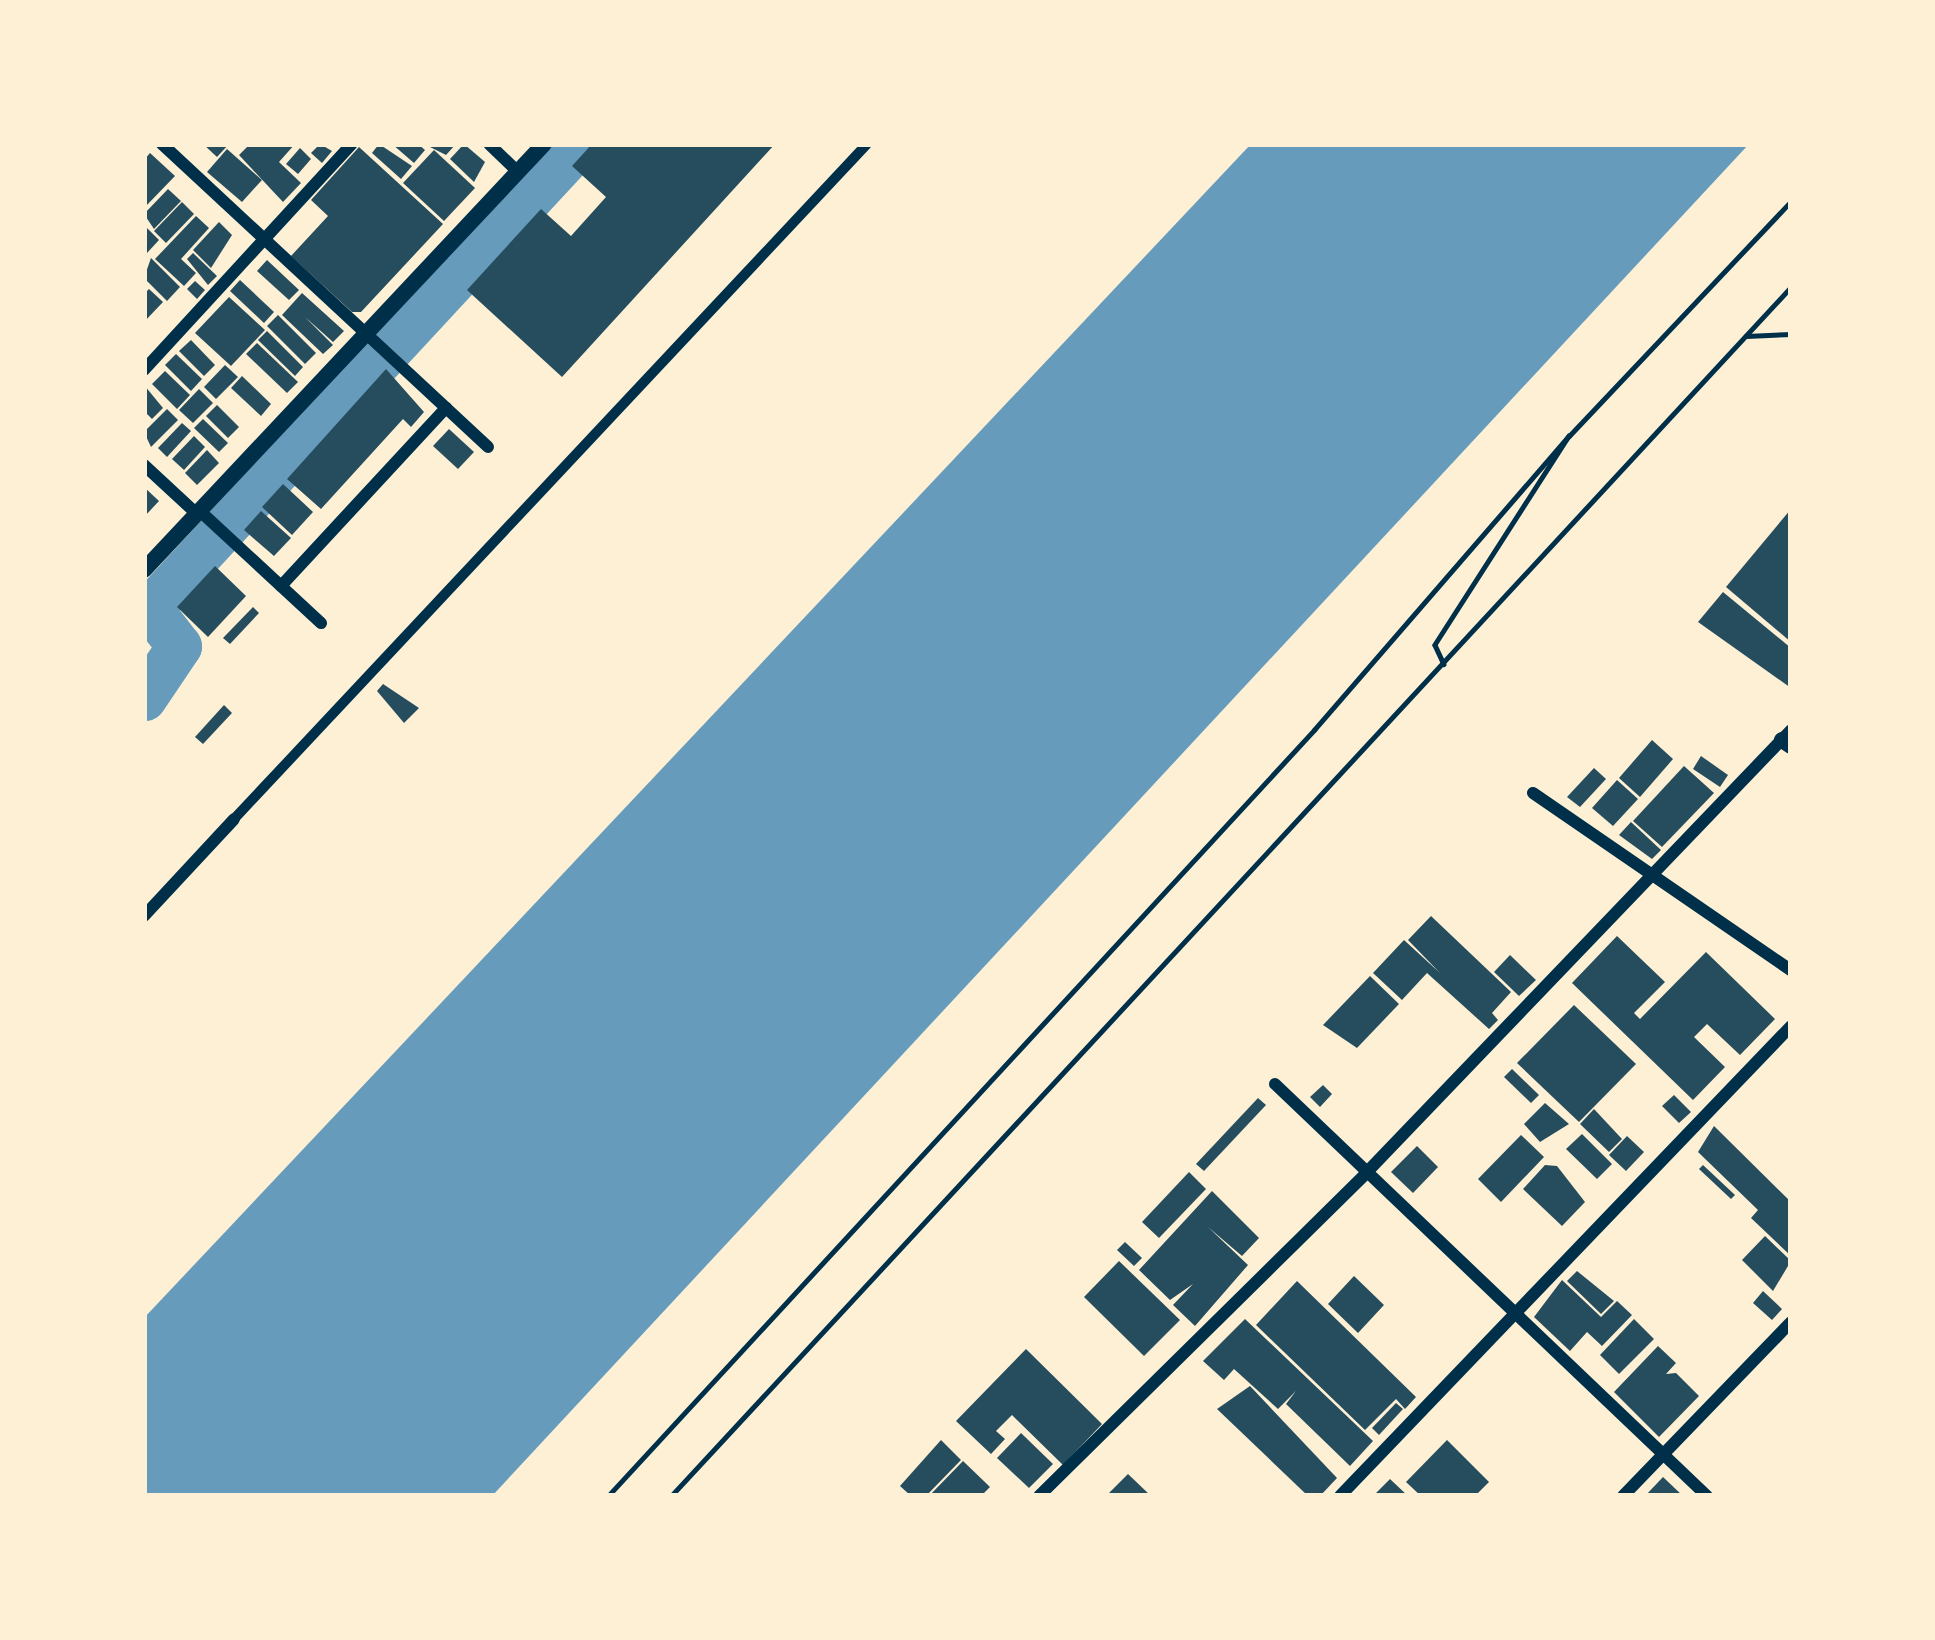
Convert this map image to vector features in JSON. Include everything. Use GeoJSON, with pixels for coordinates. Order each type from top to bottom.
{"type":"FeatureCollection","features":[{"type":"Feature","properties":{"kind":"street"},"geometry":{"type":"LineString","coordinates":[[162,144],[488,447]]}},
{"type":"Feature","properties":{"kind":"street"},"geometry":{"type":"LineString","coordinates":[[144,370],[352,144]]}},
{"type":"Feature","properties":{"kind":"street"},"geometry":{"type":"LineString","coordinates":[[488,144],[518,172]]}},
{"type":"Feature","properties":{"kind":"street"},"geometry":{"type":"LineString","coordinates":[[144,570],[544,144]]}},
{"type":"Feature","properties":{"kind":"street"},"geometry":{"type":"LineString","coordinates":[[144,916],[867,144]]}},
{"type":"Feature","properties":{"kind":"street"},"geometry":{"type":"LineString","coordinates":[[280,585],[445,408]]}},
{"type":"Feature","properties":{"kind":"street"},"geometry":{"type":"LineString","coordinates":[[144,465],[321,623]]}},
{"type":"Feature","properties":{"kind":"street"},"geometry":{"type":"LineString","coordinates":[[1039,1496],[1368,1171],[1651,872],[1788,739]]}},
{"type":"Feature","properties":{"kind":"street"},"geometry":{"type":"LineString","coordinates":[[1533,794],[1791,970]]}},
{"type":"Feature","properties":{"kind":"street"},"geometry":{"type":"LineString","coordinates":[[1340,1496],[1791,1026]]}},
{"type":"Feature","properties":{"kind":"street"},"geometry":{"type":"LineString","coordinates":[[1275,1084],[1707,1496]]}},
{"type":"Feature","properties":{"kind":"street"},"geometry":{"type":"LineString","coordinates":[[1623,1496],[1791,1322]]}},
{"type":"Feature","properties":{"kind":"path"},"geometry":{"type":"LineString","coordinates":[[608,1496],[1314,730],[1569,436],[1791,201]]}},
{"type":"Feature","properties":{"kind":"path"},"geometry":{"type":"LineString","coordinates":[[671,1496],[1791,286]]}},
{"type":"Feature","properties":{"kind":"path"},"geometry":{"type":"LineString","coordinates":[[1746,336],[1791,334]]}},
{"type":"Feature","properties":{"kind":"path"},"geometry":{"type":"LineString","coordinates":[[1444,664],[1435,644],[1569,436]]}},
{"type":"Feature","properties":{"kind":"water"},"geometry":{"type":"Polygon","coordinates":[[[1251,144],[1749,144],[492,1496],[144,1496],[144,1318],[1251,144]]]}},
{"type":"Feature","properties":{"kind":"building"},"geometry":{"type":"Polygon","coordinates":[[[203,144],[229,144],[217,157],[203,144]]]}},
{"type":"Feature","properties":{"kind":"building"},"geometry":{"type":"Polygon","coordinates":[[[250,144],[295,144],[279,162],[301,183],[283,202],[239,155],[250,144]]]}},
{"type":"Feature","properties":{"kind":"building"},"geometry":{"type":"Polygon","coordinates":[[[320,144],[332,151],[322,163],[311,153],[320,144]]]}},
{"type":"Feature","properties":{"kind":"building"},"geometry":{"type":"Polygon","coordinates":[[[379,144],[412,166],[401,179],[372,153],[379,144]]]}},
{"type":"Feature","properties":{"kind":"building"},"geometry":{"type":"Polygon","coordinates":[[[392,144],[418,144],[425,150],[414,163],[392,144]]]}},
{"type":"Feature","properties":{"kind":"building"},"geometry":{"type":"Polygon","coordinates":[[[424,144],[456,144],[446,155],[424,144]]]}},
{"type":"Feature","properties":{"kind":"building"},"geometry":{"type":"Polygon","coordinates":[[[464,144],[485,162],[474,182],[450,159],[464,144]]]}},
{"type":"Feature","properties":{"kind":"building"},"geometry":{"type":"Polygon","coordinates":[[[592,144],[775,144],[562,377],[467,290],[541,209],[571,236],[606,197],[572,166],[592,144]]]}},
{"type":"Feature","properties":{"kind":"building"},"geometry":{"type":"Polygon","coordinates":[[[359,147],[443,224],[361,312],[352,312],[291,256],[328,216],[311,200],[359,147]]]}},
{"type":"Feature","properties":{"kind":"building"},"geometry":{"type":"Polygon","coordinates":[[[300,148],[311,159],[298,174],[286,164],[300,148]]]}},
{"type":"Feature","properties":{"kind":"building"},"geometry":{"type":"Polygon","coordinates":[[[227,149],[262,180],[242,202],[207,172],[227,149]]]}},
{"type":"Feature","properties":{"kind":"building"},"geometry":{"type":"Polygon","coordinates":[[[434,150],[475,188],[444,221],[403,183],[434,150]]]}},
{"type":"Feature","properties":{"kind":"building"},"geometry":{"type":"Polygon","coordinates":[[[150,153],[175,176],[144,208],[144,160],[150,153]]]}},
{"type":"Feature","properties":{"kind":"building"},"geometry":{"type":"Polygon","coordinates":[[[168,189],[181,201],[154,229],[144,214],[168,189]]]}},
{"type":"Feature","properties":{"kind":"building"},"geometry":{"type":"Polygon","coordinates":[[[182,202],[194,214],[166,243],[154,231],[182,202]]]}},
{"type":"Feature","properties":{"kind":"building"},"geometry":{"type":"Polygon","coordinates":[[[196,216],[209,228],[181,259],[196,273],[184,286],[155,259],[196,216]]]}},
{"type":"Feature","properties":{"kind":"building"},"geometry":{"type":"Polygon","coordinates":[[[219,222],[232,235],[211,268],[193,250],[219,222]]]}},
{"type":"Feature","properties":{"kind":"building"},"geometry":{"type":"Polygon","coordinates":[[[144,225],[159,240],[147,253],[144,250],[144,225]]]}},
{"type":"Feature","properties":{"kind":"building"},"geometry":{"type":"Polygon","coordinates":[[[193,253],[217,276],[208,285],[187,259],[193,253]]]}},
{"type":"Feature","properties":{"kind":"building"},"geometry":{"type":"Polygon","coordinates":[[[151,258],[180,287],[167,301],[144,278],[151,258]]]}},
{"type":"Feature","properties":{"kind":"building"},"geometry":{"type":"Polygon","coordinates":[[[267,260],[299,290],[289,300],[257,271],[267,260]]]}},
{"type":"Feature","properties":{"kind":"building"},"geometry":{"type":"Polygon","coordinates":[[[240,280],[274,312],[264,323],[230,291],[240,280]]]}},
{"type":"Feature","properties":{"kind":"building"},"geometry":{"type":"Polygon","coordinates":[[[195,281],[205,290],[197,299],[187,289],[195,281]]]}},
{"type":"Feature","properties":{"kind":"building"},"geometry":{"type":"Polygon","coordinates":[[[149,289],[163,302],[144,322],[144,294],[149,289]]]}},
{"type":"Feature","properties":{"kind":"building"},"geometry":{"type":"Polygon","coordinates":[[[302,293],[344,331],[333,342],[305,317],[333,345],[323,354],[282,315],[302,293]]]}},
{"type":"Feature","properties":{"kind":"building"},"geometry":{"type":"Polygon","coordinates":[[[229,297],[265,330],[231,366],[195,333],[229,297]]]}},
{"type":"Feature","properties":{"kind":"building"},"geometry":{"type":"Polygon","coordinates":[[[278,315],[316,353],[305,364],[267,326],[278,315]]]}},
{"type":"Feature","properties":{"kind":"building"},"geometry":{"type":"Polygon","coordinates":[[[267,331],[303,367],[295,376],[258,340],[267,331]]]}},
{"type":"Feature","properties":{"kind":"building"},"geometry":{"type":"Polygon","coordinates":[[[191,340],[215,365],[204,376],[179,351],[191,340]]]}},
{"type":"Feature","properties":{"kind":"building"},"geometry":{"type":"Polygon","coordinates":[[[257,343],[298,382],[287,393],[246,354],[257,343]]]}},
{"type":"Feature","properties":{"kind":"building"},"geometry":{"type":"Polygon","coordinates":[[[176,354],[202,379],[191,391],[165,365],[176,354]]]}},
{"type":"Feature","properties":{"kind":"building"},"geometry":{"type":"Polygon","coordinates":[[[225,365],[238,377],[216,399],[204,387],[225,365]]]}},
{"type":"Feature","properties":{"kind":"building"},"geometry":{"type":"Polygon","coordinates":[[[386,369],[424,412],[411,427],[403,419],[321,509],[287,479],[386,369]]]}},
{"type":"Feature","properties":{"kind":"building"},"geometry":{"type":"Polygon","coordinates":[[[165,371],[190,395],[177,409],[152,384],[165,371]]]}},
{"type":"Feature","properties":{"kind":"building"},"geometry":{"type":"Polygon","coordinates":[[[242,376],[271,404],[261,416],[231,388],[242,376]]]}},
{"type":"Feature","properties":{"kind":"building"},"geometry":{"type":"Polygon","coordinates":[[[144,385],[163,408],[152,419],[144,411],[144,385]]]}},
{"type":"Feature","properties":{"kind":"building"},"geometry":{"type":"Polygon","coordinates":[[[199,389],[213,403],[193,423],[179,410],[199,389]]]}},
{"type":"Feature","properties":{"kind":"building"},"geometry":{"type":"Polygon","coordinates":[[[217,405],[239,427],[228,438],[206,416],[217,405]]]}},
{"type":"Feature","properties":{"kind":"building"},"geometry":{"type":"Polygon","coordinates":[[[167,409],[178,420],[151,447],[144,432],[167,409]]]}},
{"type":"Feature","properties":{"kind":"building"},"geometry":{"type":"Polygon","coordinates":[[[203,419],[228,443],[219,452],[194,428],[203,419]]]}},
{"type":"Feature","properties":{"kind":"building"},"geometry":{"type":"Polygon","coordinates":[[[182,423],[191,431],[167,457],[158,448],[182,423]]]}},
{"type":"Feature","properties":{"kind":"building"},"geometry":{"type":"Polygon","coordinates":[[[449,429],[474,452],[458,469],[433,446],[449,429]]]}},
{"type":"Feature","properties":{"kind":"building"},"geometry":{"type":"Polygon","coordinates":[[[194,436],[205,447],[184,470],[172,459],[194,436]]]}},
{"type":"Feature","properties":{"kind":"building"},"geometry":{"type":"Polygon","coordinates":[[[207,450],[219,463],[197,485],[185,473],[207,450]]]}},
{"type":"Feature","properties":{"kind":"building"},"geometry":{"type":"Polygon","coordinates":[[[283,484],[313,512],[292,535],[262,507],[283,484]]]}},
{"type":"Feature","properties":{"kind":"building"},"geometry":{"type":"Polygon","coordinates":[[[144,487],[159,501],[144,517],[144,487]]]}},
{"type":"Feature","properties":{"kind":"building"},"geometry":{"type":"Polygon","coordinates":[[[1791,509],[1791,642],[1726,587],[1791,509]]]}},
{"type":"Feature","properties":{"kind":"building"},"geometry":{"type":"Polygon","coordinates":[[[261,511],[291,538],[274,556],[244,530],[261,511]]]}},
{"type":"Feature","properties":{"kind":"building"},"geometry":{"type":"Polygon","coordinates":[[[215,566],[246,596],[208,637],[177,607],[215,566]]]}},
{"type":"Feature","properties":{"kind":"building"},"geometry":{"type":"Polygon","coordinates":[[[1723,592],[1791,648],[1791,688],[1698,622],[1723,592]]]}},
{"type":"Feature","properties":{"kind":"building"},"geometry":{"type":"Polygon","coordinates":[[[253,607],[259,613],[230,644],[223,638],[253,607]]]}},
{"type":"Feature","properties":{"kind":"building"},"geometry":{"type":"Polygon","coordinates":[[[383,684],[419,708],[404,723],[377,691],[383,684]]]}},
{"type":"Feature","properties":{"kind":"building"},"geometry":{"type":"Polygon","coordinates":[[[224,705],[232,713],[203,744],[195,737],[224,705]]]}},
{"type":"Feature","properties":{"kind":"building"},"geometry":{"type":"Polygon","coordinates":[[[1652,740],[1673,759],[1640,797],[1619,778],[1652,740]]]}},
{"type":"Feature","properties":{"kind":"building"},"geometry":{"type":"Polygon","coordinates":[[[1701,756],[1728,775],[1720,787],[1693,769],[1701,756]]]}},
{"type":"Feature","properties":{"kind":"building"},"geometry":{"type":"Polygon","coordinates":[[[1684,766],[1714,793],[1662,847],[1633,821],[1684,766]]]}},
{"type":"Feature","properties":{"kind":"building"},"geometry":{"type":"Polygon","coordinates":[[[1594,768],[1606,779],[1580,807],[1567,797],[1594,768]]]}},
{"type":"Feature","properties":{"kind":"building"},"geometry":{"type":"Polygon","coordinates":[[[1617,780],[1638,799],[1613,826],[1592,808],[1617,780]]]}},
{"type":"Feature","properties":{"kind":"building"},"geometry":{"type":"Polygon","coordinates":[[[1631,822],[1661,850],[1652,859],[1619,835],[1631,822]]]}},
{"type":"Feature","properties":{"kind":"building"},"geometry":{"type":"Polygon","coordinates":[[[1431,916],[1511,992],[1492,1013],[1498,1020],[1489,1029],[1427,973],[1402,1000],[1373,973],[1404,940],[1440,973],[1408,940],[1431,916]]]}},
{"type":"Feature","properties":{"kind":"building"},"geometry":{"type":"Polygon","coordinates":[[[1617,936],[1665,982],[1634,1013],[1640,1019],[1706,952],[1775,1019],[1740,1055],[1707,1024],[1694,1037],[1725,1067],[1693,1100],[1572,983],[1617,936]]]}},
{"type":"Feature","properties":{"kind":"building"},"geometry":{"type":"Polygon","coordinates":[[[1510,955],[1536,980],[1519,996],[1494,972],[1510,955]]]}},
{"type":"Feature","properties":{"kind":"building"},"geometry":{"type":"Polygon","coordinates":[[[1370,976],[1399,1004],[1357,1048],[1323,1025],[1370,976]]]}},
{"type":"Feature","properties":{"kind":"building"},"geometry":{"type":"Polygon","coordinates":[[[1574,1005],[1636,1064],[1579,1122],[1517,1063],[1574,1005]]]}},
{"type":"Feature","properties":{"kind":"building"},"geometry":{"type":"Polygon","coordinates":[[[1512,1069],[1539,1095],[1531,1103],[1504,1077],[1512,1069]]]}},
{"type":"Feature","properties":{"kind":"building"},"geometry":{"type":"Polygon","coordinates":[[[1323,1085],[1332,1094],[1320,1107],[1310,1097],[1323,1085]]]}},
{"type":"Feature","properties":{"kind":"building"},"geometry":{"type":"Polygon","coordinates":[[[1674,1095],[1691,1112],[1679,1123],[1662,1106],[1674,1095]]]}},
{"type":"Feature","properties":{"kind":"building"},"geometry":{"type":"Polygon","coordinates":[[[1258,1098],[1266,1105],[1204,1171],[1196,1164],[1258,1098]]]}},
{"type":"Feature","properties":{"kind":"building"},"geometry":{"type":"Polygon","coordinates":[[[1545,1103],[1569,1124],[1540,1142],[1524,1124],[1545,1103]]]}},
{"type":"Feature","properties":{"kind":"building"},"geometry":{"type":"Polygon","coordinates":[[[1594,1109],[1622,1139],[1609,1152],[1580,1124],[1594,1109]]]}},
{"type":"Feature","properties":{"kind":"building"},"geometry":{"type":"Polygon","coordinates":[[[1714,1126],[1791,1202],[1791,1256],[1751,1218],[1758,1210],[1698,1152],[1714,1126]]]}},
{"type":"Feature","properties":{"kind":"building"},"geometry":{"type":"Polygon","coordinates":[[[1582,1134],[1612,1164],[1597,1179],[1566,1149],[1582,1134]]]}},
{"type":"Feature","properties":{"kind":"building"},"geometry":{"type":"Polygon","coordinates":[[[1521,1135],[1544,1157],[1501,1202],[1478,1179],[1521,1135]]]}},
{"type":"Feature","properties":{"kind":"building"},"geometry":{"type":"Polygon","coordinates":[[[1627,1136],[1644,1152],[1626,1171],[1609,1155],[1627,1136]]]}},
{"type":"Feature","properties":{"kind":"building"},"geometry":{"type":"Polygon","coordinates":[[[1417,1146],[1438,1167],[1413,1193],[1391,1172],[1417,1146]]]}},
{"type":"Feature","properties":{"kind":"building"},"geometry":{"type":"Polygon","coordinates":[[[1545,1165],[1557,1166],[1585,1202],[1562,1226],[1523,1189],[1545,1165]]]}},
{"type":"Feature","properties":{"kind":"building"},"geometry":{"type":"Polygon","coordinates":[[[1703,1165],[1735,1195],[1731,1199],[1699,1169],[1703,1165]]]}},
{"type":"Feature","properties":{"kind":"building"},"geometry":{"type":"Polygon","coordinates":[[[1189,1172],[1206,1189],[1159,1238],[1142,1222],[1189,1172]]]}},
{"type":"Feature","properties":{"kind":"building"},"geometry":{"type":"Polygon","coordinates":[[[1212,1191],[1259,1238],[1242,1256],[1208,1227],[1248,1265],[1195,1326],[1173,1305],[1193,1284],[1170,1300],[1139,1270],[1212,1191]]]}},
{"type":"Feature","properties":{"kind":"building"},"geometry":{"type":"Polygon","coordinates":[[[1765,1236],[1791,1261],[1773,1291],[1742,1260],[1765,1236]]]}},
{"type":"Feature","properties":{"kind":"building"},"geometry":{"type":"Polygon","coordinates":[[[1125,1242],[1142,1258],[1134,1266],[1117,1250],[1125,1242]]]}},
{"type":"Feature","properties":{"kind":"building"},"geometry":{"type":"Polygon","coordinates":[[[1119,1261],[1180,1320],[1144,1356],[1084,1297],[1119,1261]]]}},
{"type":"Feature","properties":{"kind":"building"},"geometry":{"type":"Polygon","coordinates":[[[1577,1271],[1614,1301],[1601,1314],[1567,1281],[1577,1271]]]}},
{"type":"Feature","properties":{"kind":"building"},"geometry":{"type":"Polygon","coordinates":[[[1354,1276],[1384,1305],[1358,1333],[1328,1304],[1354,1276]]]}},
{"type":"Feature","properties":{"kind":"building"},"geometry":{"type":"Polygon","coordinates":[[[1562,1280],[1601,1317],[1617,1301],[1632,1315],[1602,1346],[1587,1332],[1570,1351],[1534,1317],[1562,1280]]]}},
{"type":"Feature","properties":{"kind":"building"},"geometry":{"type":"Polygon","coordinates":[[[1297,1281],[1416,1397],[1405,1409],[1396,1399],[1365,1430],[1256,1325],[1297,1281]]]}},
{"type":"Feature","properties":{"kind":"building"},"geometry":{"type":"Polygon","coordinates":[[[1763,1291],[1782,1309],[1772,1320],[1753,1303],[1763,1291]]]}},
{"type":"Feature","properties":{"kind":"building"},"geometry":{"type":"Polygon","coordinates":[[[1245,1319],[1373,1441],[1350,1466],[1286,1404],[1296,1391],[1278,1409],[1234,1369],[1224,1380],[1203,1361],[1245,1319]]]}},
{"type":"Feature","properties":{"kind":"building"},"geometry":{"type":"Polygon","coordinates":[[[1634,1319],[1654,1339],[1619,1374],[1600,1355],[1634,1319]]]}},
{"type":"Feature","properties":{"kind":"building"},"geometry":{"type":"Polygon","coordinates":[[[1658,1346],[1676,1363],[1666,1374],[1676,1373],[1699,1396],[1659,1437],[1614,1392],[1658,1346]]]}},
{"type":"Feature","properties":{"kind":"building"},"geometry":{"type":"Polygon","coordinates":[[[1026,1349],[1102,1424],[1063,1465],[1012,1415],[996,1431],[1005,1439],[991,1454],[956,1421],[1026,1349]]]}},
{"type":"Feature","properties":{"kind":"building"},"geometry":{"type":"Polygon","coordinates":[[[1250,1386],[1337,1478],[1320,1496],[1308,1496],[1217,1409],[1250,1386]]]}},
{"type":"Feature","properties":{"kind":"building"},"geometry":{"type":"Polygon","coordinates":[[[1396,1403],[1403,1409],[1379,1435],[1372,1428],[1396,1403]]]}},
{"type":"Feature","properties":{"kind":"building"},"geometry":{"type":"Polygon","coordinates":[[[1021,1433],[1053,1464],[1029,1488],[997,1458],[1021,1433]]]}},
{"type":"Feature","properties":{"kind":"building"},"geometry":{"type":"Polygon","coordinates":[[[941,1440],[961,1460],[926,1496],[911,1496],[900,1486],[941,1440]]]}},
{"type":"Feature","properties":{"kind":"building"},"geometry":{"type":"Polygon","coordinates":[[[1447,1440],[1489,1482],[1475,1496],[1421,1496],[1406,1482],[1447,1440]]]}},
{"type":"Feature","properties":{"kind":"building"},"geometry":{"type":"Polygon","coordinates":[[[963,1461],[990,1487],[981,1496],[929,1496],[963,1461]]]}},
{"type":"Feature","properties":{"kind":"building"},"geometry":{"type":"Polygon","coordinates":[[[1128,1474],[1151,1496],[1106,1496],[1128,1474]]]}},
{"type":"Feature","properties":{"kind":"building"},"geometry":{"type":"Polygon","coordinates":[[[1663,1477],[1683,1496],[1645,1496],[1663,1477]]]}},
{"type":"Feature","properties":{"kind":"building"},"geometry":{"type":"Polygon","coordinates":[[[1390,1479],[1408,1496],[1363,1496],[1375,1494],[1390,1479]]]}},
{"type":"Feature","properties":{"kind":"waterway"},"geometry":{"type":"LineString","coordinates":[[151,607],[580,144]]}},
{"type":"Feature","properties":{"kind":"waterway"},"geometry":{"type":"LineString","coordinates":[[144,601],[179,646],[144,698]]}}]}
